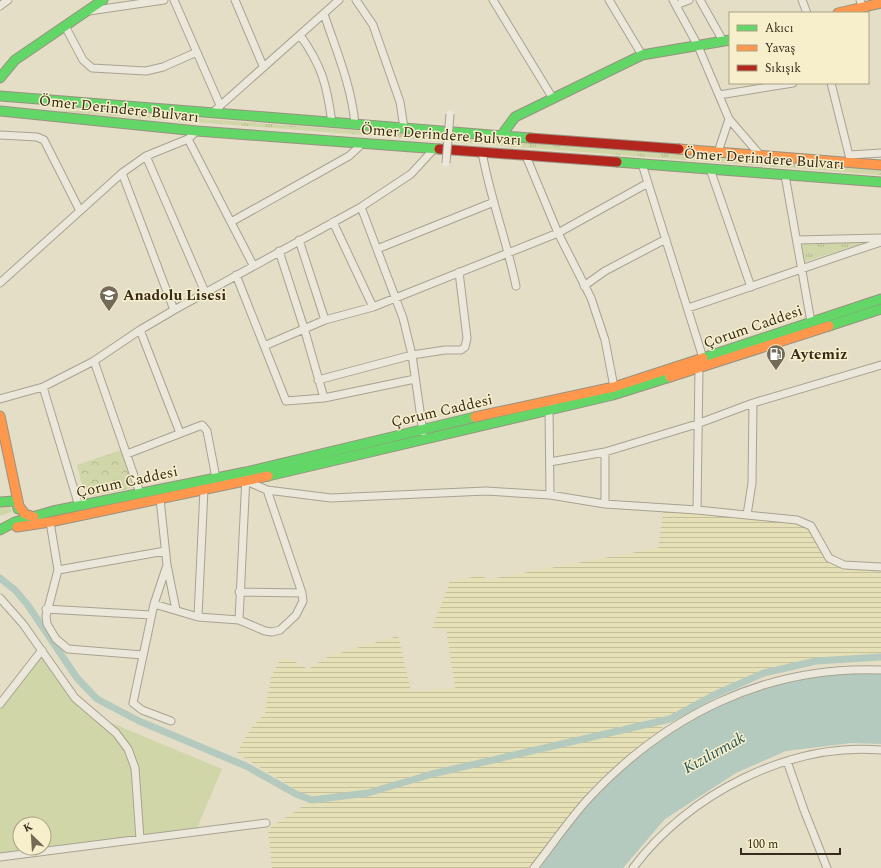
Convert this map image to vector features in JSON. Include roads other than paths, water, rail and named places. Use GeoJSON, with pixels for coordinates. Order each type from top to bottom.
{"type":"FeatureCollection","features":[{"type":"Feature","properties":{"kind":"main road"},"geometry":{"type":"LineString","coordinates":[[0,78],[15,60],[103,0]]}},
{"type":"Feature","properties":{"kind":"main road"},"geometry":{"type":"LineString","coordinates":[[841,12],[862,4],[881,3]]}},
{"type":"Feature","properties":{"kind":"main road"},"geometry":{"type":"LineString","coordinates":[[501,136],[515,116],[642,55],[727,40]]}},
{"type":"Feature","properties":{"kind":"main road","name":"Ömer Derindere Bulvarı"},"geometry":{"type":"LineString","coordinates":[[0,96],[501,136],[760,155],[851,159],[881,165]]}},
{"type":"Feature","properties":{"kind":"main road","name":"Ömer Derindere Bulvarı"},"geometry":{"type":"LineString","coordinates":[[0,111],[197,131],[881,182]]}},
{"type":"Feature","properties":{"kind":"main road","name":"Çorum Caddesi"},"geometry":{"type":"LineString","coordinates":[[1,528],[50,522],[204,489],[246,476],[614,387],[881,299]]}},
{"type":"Feature","properties":{"kind":"main road","name":"Çorum Caddesi"},"geometry":{"type":"LineString","coordinates":[[423,434],[614,395],[881,309]]}},
{"type":"Feature","properties":{"kind":"main road"},"geometry":{"type":"LineString","coordinates":[[0,416],[3,449],[18,516],[15,522]]}},
{"type":"Feature","properties":{"kind":"main road","name":"Çorum Caddesi"},"geometry":{"type":"LineString","coordinates":[[1,528],[15,522],[78,506],[216,478],[246,476]]}},
{"type":"Feature","properties":{"kind":"main road"},"geometry":{"type":"LineString","coordinates":[[0,502],[15,500]]}},
{"type":"Feature","properties":{"kind":"main road"},"geometry":{"type":"LineString","coordinates":[[15,500],[24,513],[34,517]]}},
{"type":"Feature","properties":{"kind":"street"},"geometry":{"type":"LineString","coordinates":[[0,6],[8,0]]}},
{"type":"Feature","properties":{"kind":"street"},"geometry":{"type":"LineString","coordinates":[[87,11],[164,0]]}},
{"type":"Feature","properties":{"kind":"street"},"geometry":{"type":"LineString","coordinates":[[174,0],[220,105]]}},
{"type":"Feature","properties":{"kind":"street"},"geometry":{"type":"LineString","coordinates":[[235,0],[264,66]]}},
{"type":"Feature","properties":{"kind":"street"},"geometry":{"type":"LineString","coordinates":[[212,113],[339,0]]}},
{"type":"Feature","properties":{"kind":"street"},"geometry":{"type":"LineString","coordinates":[[356,0],[373,25],[400,102],[404,128]]}},
{"type":"Feature","properties":{"kind":"street"},"geometry":{"type":"LineString","coordinates":[[493,0],[552,97]]}},
{"type":"Feature","properties":{"kind":"street"},"geometry":{"type":"LineString","coordinates":[[609,0],[642,55]]}},
{"type":"Feature","properties":{"kind":"street"},"geometry":{"type":"LineString","coordinates":[[689,0],[674,2],[698,46],[729,119],[760,155]]}},
{"type":"Feature","properties":{"kind":"street"},"geometry":{"type":"LineString","coordinates":[[700,0],[727,40]]}},
{"type":"Feature","properties":{"kind":"street"},"geometry":{"type":"LineString","coordinates":[[802,0],[807,12]]}},
{"type":"Feature","properties":{"kind":"street"},"geometry":{"type":"LineString","coordinates":[[324,14],[350,96],[355,125]]}},
{"type":"Feature","properties":{"kind":"street"},"geometry":{"type":"LineString","coordinates":[[66,26],[83,60],[92,68],[146,71],[163,67],[197,52]]}},
{"type":"Feature","properties":{"kind":"street"},"geometry":{"type":"LineString","coordinates":[[300,34],[313,54],[324,78],[332,123]]}},
{"type":"Feature","properties":{"kind":"street"},"geometry":{"type":"LineString","coordinates":[[719,95],[787,84]]}},
{"type":"Feature","properties":{"kind":"street"},"geometry":{"type":"LineString","coordinates":[[831,84],[851,159],[881,153]]}},
{"type":"Feature","properties":{"kind":"street"},"geometry":{"type":"LineString","coordinates":[[446,163],[450,114]]}},
{"type":"Feature","properties":{"kind":"street"},"geometry":{"type":"LineString","coordinates":[[718,152],[729,119]]}},
{"type":"Feature","properties":{"kind":"street"},"geometry":{"type":"LineString","coordinates":[[0,283],[122,173],[146,156],[188,139],[197,131]]}},
{"type":"Feature","properties":{"kind":"street"},"geometry":{"type":"LineString","coordinates":[[0,135],[37,137],[44,140],[80,211]]}},
{"type":"Feature","properties":{"kind":"street"},"geometry":{"type":"LineString","coordinates":[[188,139],[253,265]]}},
{"type":"Feature","properties":{"kind":"street"},"geometry":{"type":"LineString","coordinates":[[231,222],[349,156],[362,144]]}},
{"type":"Feature","properties":{"kind":"street"},"geometry":{"type":"LineString","coordinates":[[0,399],[43,387],[94,361],[140,330],[205,292],[361,207],[411,174],[434,149]]}},
{"type":"Feature","properties":{"kind":"street"},"geometry":{"type":"LineString","coordinates":[[482,152],[487,181],[509,252],[516,286]]}},
{"type":"Feature","properties":{"kind":"street"},"geometry":{"type":"LineString","coordinates":[[146,156],[205,292]]}},
{"type":"Feature","properties":{"kind":"street"},"geometry":{"type":"LineString","coordinates":[[526,156],[558,233],[591,298],[604,340],[614,387]]}},
{"type":"Feature","properties":{"kind":"street"},"geometry":{"type":"LineString","coordinates":[[642,164],[703,358]]}},
{"type":"Feature","properties":{"kind":"street"},"geometry":{"type":"LineString","coordinates":[[710,169],[751,287]]}},
{"type":"Feature","properties":{"kind":"street"},"geometry":{"type":"LineString","coordinates":[[122,173],[174,310]]}},
{"type":"Feature","properties":{"kind":"street"},"geometry":{"type":"LineString","coordinates":[[785,175],[798,240],[811,322]]}},
{"type":"Feature","properties":{"kind":"street"},"geometry":{"type":"LineString","coordinates":[[264,346],[325,320],[373,307],[558,233],[648,183]]}},
{"type":"Feature","properties":{"kind":"street"},"geometry":{"type":"LineString","coordinates":[[377,249],[494,202]]}},
{"type":"Feature","properties":{"kind":"street"},"geometry":{"type":"LineString","coordinates":[[361,207],[403,318],[412,355],[423,434]]}},
{"type":"Feature","properties":{"kind":"street"},"geometry":{"type":"LineString","coordinates":[[333,222],[373,307]]}},
{"type":"Feature","properties":{"kind":"street"},"geometry":{"type":"LineString","coordinates":[[798,240],[881,238]]}},
{"type":"Feature","properties":{"kind":"street"},"geometry":{"type":"LineString","coordinates":[[584,286],[605,271],[666,239]]}},
{"type":"Feature","properties":{"kind":"street"},"geometry":{"type":"LineString","coordinates":[[299,240],[325,320]]}},
{"type":"Feature","properties":{"kind":"street"},"geometry":{"type":"LineString","coordinates":[[688,308],[751,287],[802,267],[881,242]]}},
{"type":"Feature","properties":{"kind":"street"},"geometry":{"type":"LineString","coordinates":[[279,251],[304,328],[324,398]]}},
{"type":"Feature","properties":{"kind":"street"},"geometry":{"type":"LineString","coordinates":[[318,380],[412,355],[445,350],[460,350],[465,347],[467,338],[459,272]]}},
{"type":"Feature","properties":{"kind":"street"},"geometry":{"type":"LineString","coordinates":[[236,275],[286,402],[324,398],[415,379]]}},
{"type":"Feature","properties":{"kind":"street"},"geometry":{"type":"LineString","coordinates":[[140,330],[180,433]]}},
{"type":"Feature","properties":{"kind":"street"},"geometry":{"type":"LineString","coordinates":[[94,361],[128,454],[140,493]]}},
{"type":"Feature","properties":{"kind":"street"},"geometry":{"type":"LineString","coordinates":[[550,462],[605,452],[697,424],[753,403],[881,365]]}},
{"type":"Feature","properties":{"kind":"street"},"geometry":{"type":"LineString","coordinates":[[697,510],[697,424],[699,368]]}},
{"type":"Feature","properties":{"kind":"street"},"geometry":{"type":"LineString","coordinates":[[43,387],[78,506]]}},
{"type":"Feature","properties":{"kind":"street"},"geometry":{"type":"LineString","coordinates":[[747,515],[752,483],[753,403]]}},
{"type":"Feature","properties":{"kind":"street"},"geometry":{"type":"LineString","coordinates":[[549,409],[550,495]]}},
{"type":"Feature","properties":{"kind":"street"},"geometry":{"type":"LineString","coordinates":[[128,454],[199,425],[205,427],[216,478]]}},
{"type":"Feature","properties":{"kind":"street"},"geometry":{"type":"LineString","coordinates":[[605,452],[605,504]]}},
{"type":"Feature","properties":{"kind":"street"},"geometry":{"type":"LineString","coordinates":[[246,476],[267,490],[331,498],[486,491],[550,495],[605,504],[697,510],[797,520],[811,526],[829,558],[844,565],[881,567]]}},
{"type":"Feature","properties":{"kind":"street"},"geometry":{"type":"LineString","coordinates":[[239,620],[239,592],[246,476]]}},
{"type":"Feature","properties":{"kind":"street"},"geometry":{"type":"LineString","coordinates":[[198,617],[204,489]]}},
{"type":"Feature","properties":{"kind":"street"},"geometry":{"type":"LineString","coordinates":[[154,604],[198,617],[239,620],[265,631],[280,630],[296,615],[303,600],[302,594],[267,490]]}},
{"type":"Feature","properties":{"kind":"street"},"geometry":{"type":"LineString","coordinates":[[160,498],[165,551],[176,610]]}},
{"type":"Feature","properties":{"kind":"street"},"geometry":{"type":"LineString","coordinates":[[50,522],[58,570],[46,609],[47,624],[56,639],[63,647],[72,649],[143,655]]}},
{"type":"Feature","properties":{"kind":"street"},"geometry":{"type":"LineString","coordinates":[[58,570],[165,551]]}},
{"type":"Feature","properties":{"kind":"street"},"geometry":{"type":"LineString","coordinates":[[167,565],[151,615],[132,703],[142,710],[171,721]]}},
{"type":"Feature","properties":{"kind":"street"},"geometry":{"type":"LineString","coordinates":[[239,592],[302,594]]}},
{"type":"Feature","properties":{"kind":"street"},"geometry":{"type":"LineString","coordinates":[[0,598],[14,613],[42,650],[75,698],[116,733],[128,749],[136,768],[140,840]]}},
{"type":"Feature","properties":{"kind":"street"},"geometry":{"type":"LineString","coordinates":[[46,609],[151,615]]}},
{"type":"Feature","properties":{"kind":"street"},"geometry":{"type":"LineString","coordinates":[[0,704],[42,650]]}},
{"type":"Feature","properties":{"kind":"street"},"geometry":{"type":"LineString","coordinates":[[534,868],[587,800],[610,777],[652,741],[691,716],[730,697],[783,680],[838,671],[881,670]]}},
{"type":"Feature","properties":{"kind":"street"},"geometry":{"type":"LineString","coordinates":[[633,868],[664,832],[696,806],[738,782],[787,762],[843,751],[881,750]]}},
{"type":"Feature","properties":{"kind":"street"},"geometry":{"type":"LineString","coordinates":[[787,762],[827,868]]}},
{"type":"Feature","properties":{"kind":"street"},"geometry":{"type":"LineString","coordinates":[[0,857],[266,823]]}},
{"type":"Feature","properties":{"kind":"water","name":"Kızılırmak"},"geometry":{"type":"Polygon","coordinates":[[[881,670],[881,744],[851,743],[786,751],[736,773],[665,819],[623,868],[534,868],[610,777],[691,716],[783,680],[881,670]]]}},
{"type":"Feature","properties":{"kind":"waterway"},"geometry":{"type":"LineString","coordinates":[[0,578],[15,590],[27,604],[77,678],[97,699],[139,721],[246,766],[296,794],[312,800],[368,793],[432,774],[670,719],[714,695],[764,673],[816,661],[881,657]]}},
{"type":"Feature","properties":{"kind":"place","name":"Anadolu Lisesi"},"geometry":{"type":"Point","coordinates":[109,312]}},
{"type":"Feature","properties":{"kind":"place","name":"Aytemiz"},"geometry":{"type":"Point","coordinates":[776,371]}}]}
